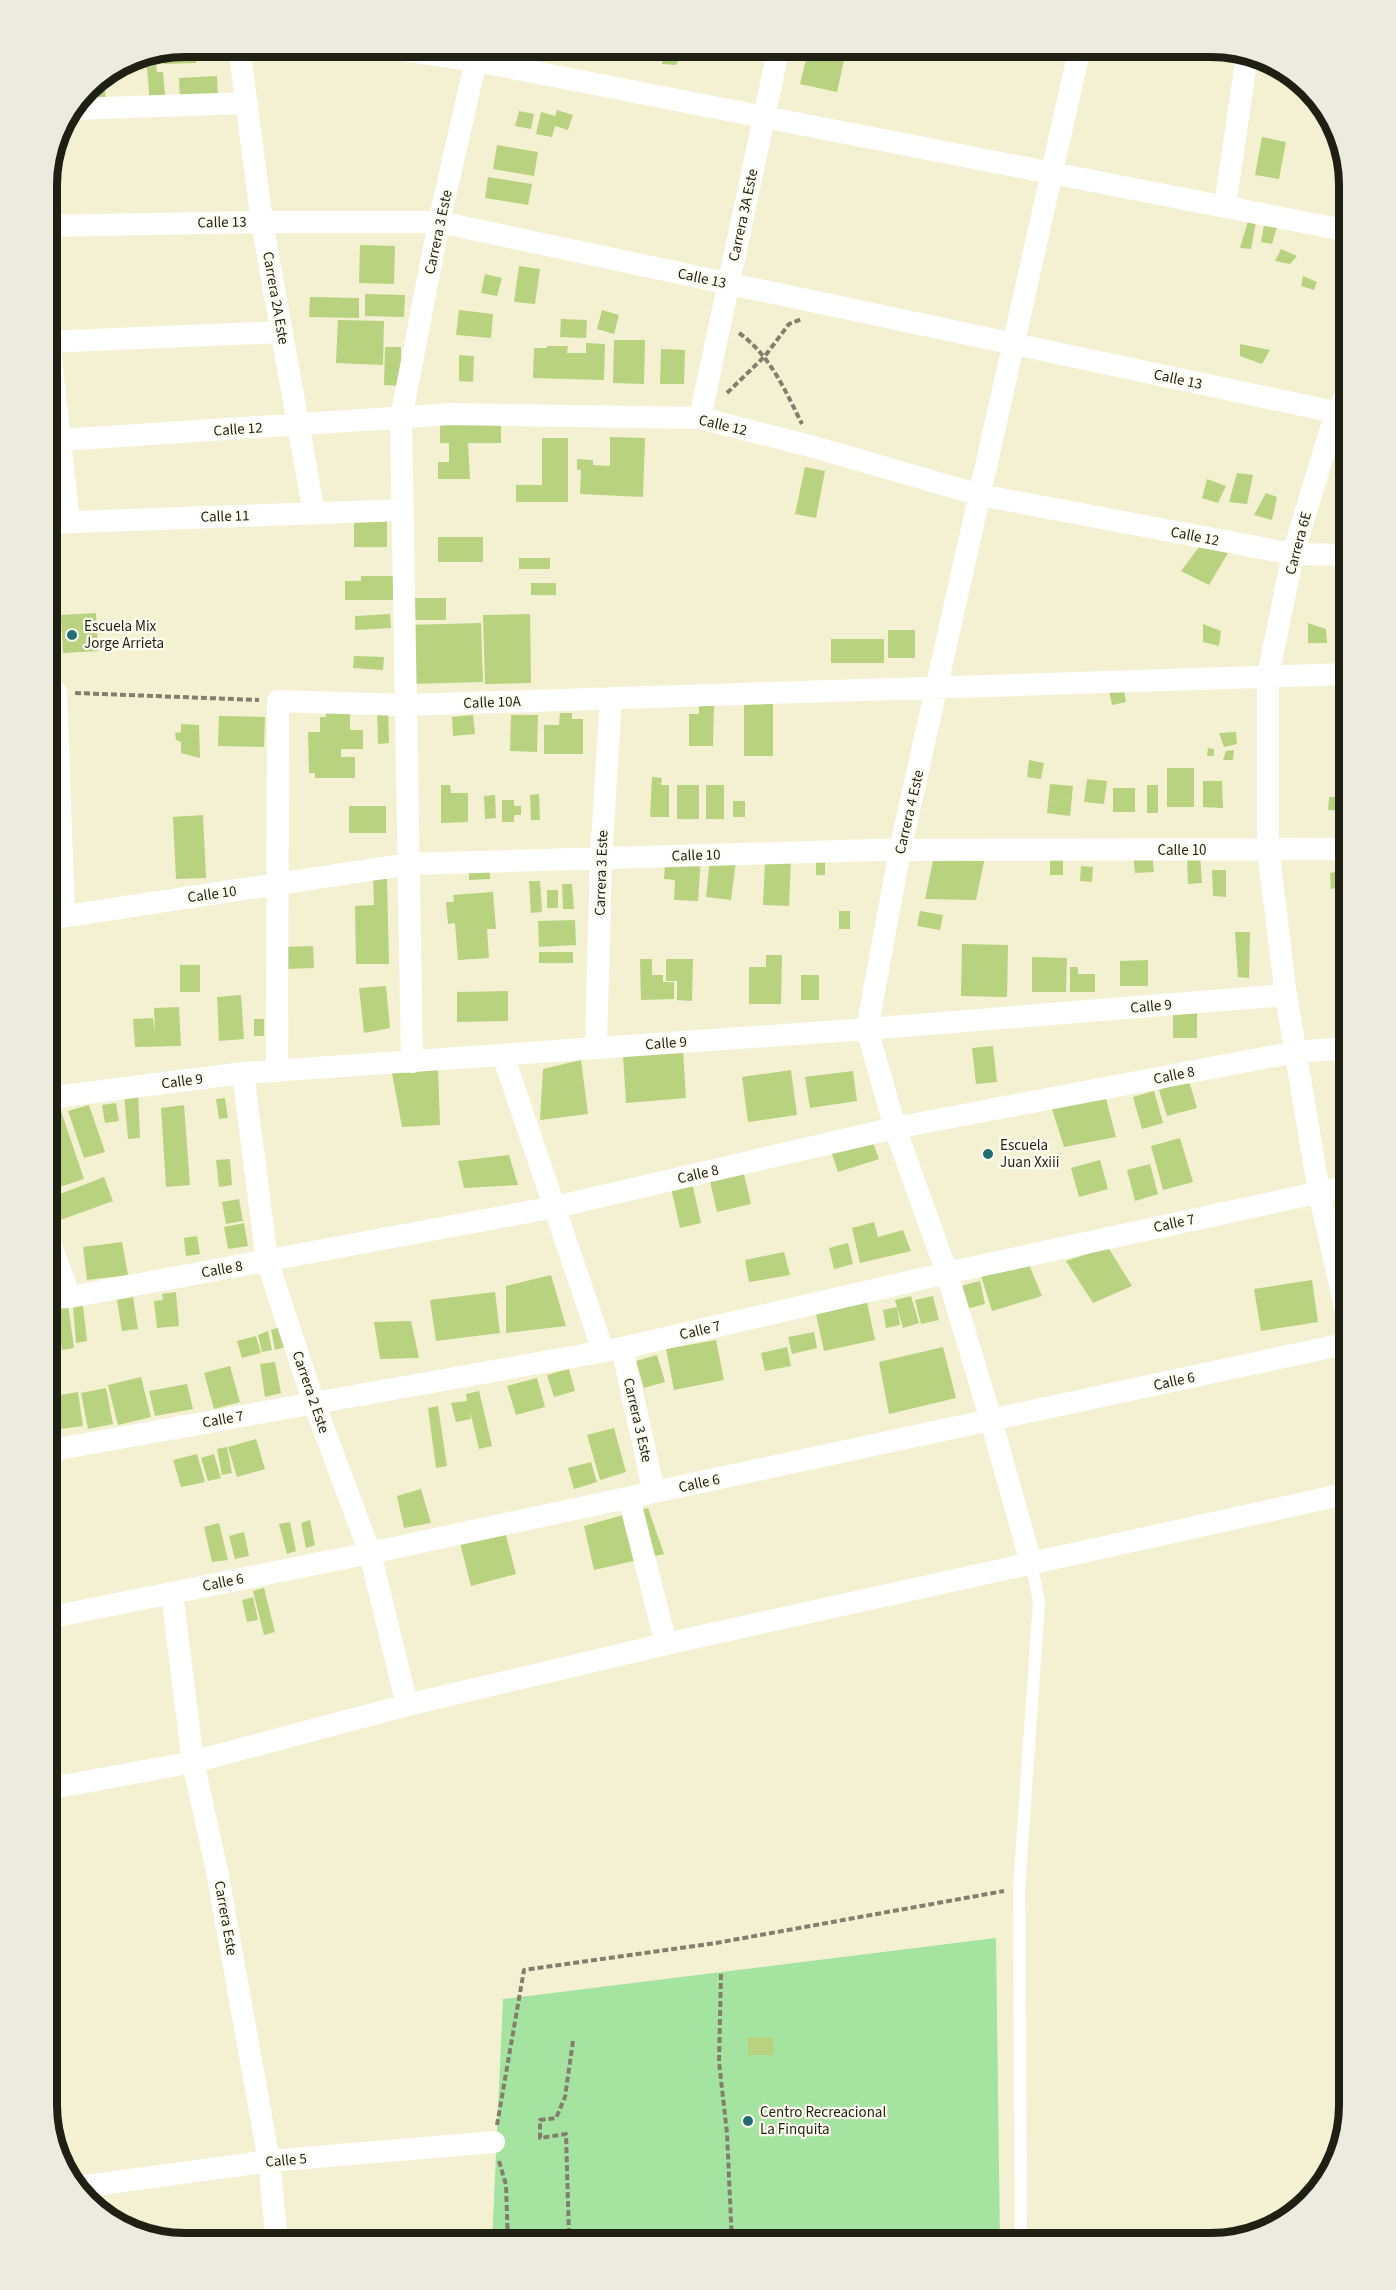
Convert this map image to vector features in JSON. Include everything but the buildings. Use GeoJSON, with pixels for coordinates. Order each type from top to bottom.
{"type":"FeatureCollection","features":[{"type":"Feature","properties":{"kind":"street","name":"Carrera 2A Este"},"geometry":{"type":"LineString","coordinates":[[241,57],[262,222],[314,513]]}},
{"type":"Feature","properties":{"kind":"street","name":"Carrera 3 Este"},"geometry":{"type":"LineString","coordinates":[[412,1062],[401,418],[439,222],[477,57]]}},
{"type":"Feature","properties":{"kind":"street"},"geometry":{"type":"LineString","coordinates":[[492,57],[764,117],[1339,229]]}},
{"type":"Feature","properties":{"kind":"street","name":"Carrera 3A Este"},"geometry":{"type":"LineString","coordinates":[[700,418],[777,57]]}},
{"type":"Feature","properties":{"kind":"street","name":"Carrera 4 Este"},"geometry":{"type":"LineString","coordinates":[[1031,1563],[947,1273],[895,1128],[867,1029],[900,850],[1078,57]]}},
{"type":"Feature","properties":{"kind":"street"},"geometry":{"type":"LineString","coordinates":[[1225,207],[1246,62]]}},
{"type":"Feature","properties":{"kind":"street"},"geometry":{"type":"LineString","coordinates":[[82,109],[247,104]]}},
{"type":"Feature","properties":{"kind":"street","name":"Calle 13"},"geometry":{"type":"LineString","coordinates":[[57,226],[439,222],[1339,413]]}},
{"type":"Feature","properties":{"kind":"street"},"geometry":{"type":"LineString","coordinates":[[57,336],[282,332]]}},
{"type":"Feature","properties":{"kind":"street","name":"Calle 12"},"geometry":{"type":"LineString","coordinates":[[57,441],[451,414],[700,418],[814,447],[980,495],[1293,554],[1339,555]]}},
{"type":"Feature","properties":{"kind":"street","name":"Carrera 6E"},"geometry":{"type":"LineString","coordinates":[[1339,425],[1293,554],[1268,676],[1268,849],[1286,995],[1319,1192],[1339,1263]]}},
{"type":"Feature","properties":{"kind":"street"},"geometry":{"type":"LineString","coordinates":[[57,506],[58,522]]}},
{"type":"Feature","properties":{"kind":"street","name":"Calle 11"},"geometry":{"type":"LineString","coordinates":[[58,522],[403,510]]}},
{"type":"Feature","properties":{"kind":"street","name":"Calle 10A"},"geometry":{"type":"LineString","coordinates":[[278,700],[406,705],[1339,674]]}},
{"type":"Feature","properties":{"kind":"street","name":"Carrera 3 Este"},"geometry":{"type":"LineString","coordinates":[[596,1048],[601,858],[611,698]]}},
{"type":"Feature","properties":{"kind":"street"},"geometry":{"type":"LineString","coordinates":[[277,1071],[278,700]]}},
{"type":"Feature","properties":{"kind":"street","name":"Calle 10"},"geometry":{"type":"LineString","coordinates":[[57,917],[409,864],[900,850],[1339,849]]}},
{"type":"Feature","properties":{"kind":"street","name":"Calle 9"},"geometry":{"type":"LineString","coordinates":[[57,1097],[243,1073],[867,1029],[1286,995]]}},
{"type":"Feature","properties":{"kind":"street","name":"Calle 8"},"geometry":{"type":"LineString","coordinates":[[57,1298],[555,1207],[895,1128],[1295,1052],[1339,1049]]}},
{"type":"Feature","properties":{"kind":"street","name":"Carrera 3 Este"},"geometry":{"type":"LineString","coordinates":[[503,1054],[555,1207],[612,1349],[654,1492]]}},
{"type":"Feature","properties":{"kind":"street","name":"Carrera 2 Este"},"geometry":{"type":"LineString","coordinates":[[243,1073],[267,1261],[314,1403],[370,1553],[407,1705]]}},
{"type":"Feature","properties":{"kind":"street","name":"Calle 7"},"geometry":{"type":"LineString","coordinates":[[57,1449],[612,1349],[947,1273],[1339,1188]]}},
{"type":"Feature","properties":{"kind":"street"},"geometry":{"type":"LineString","coordinates":[[57,1263],[70,1297]]}},
{"type":"Feature","properties":{"kind":"street","name":"Calle 6"},"geometry":{"type":"LineString","coordinates":[[57,1616],[370,1553],[1339,1345]]}},
{"type":"Feature","properties":{"kind":"street"},"geometry":{"type":"LineString","coordinates":[[57,1787],[193,1762],[407,1705],[666,1644],[1339,1495]]}},
{"type":"Feature","properties":{"kind":"street"},"geometry":{"type":"LineString","coordinates":[[629,1498],[666,1644]]}},
{"type":"Feature","properties":{"kind":"street","name":"Carrera Este"},"geometry":{"type":"LineString","coordinates":[[172,1593],[193,1762],[217,1871],[269,2161],[276,2233]]}},
{"type":"Feature","properties":{"kind":"street","name":"Calle 5"},"geometry":{"type":"LineString","coordinates":[[87,2186],[269,2161],[494,2142]]}},
{"type":"Feature","properties":{"kind":"lane"},"geometry":{"type":"LineString","coordinates":[[1021,2233],[1019,1888],[1039,1602],[1031,1563]]}},
{"type":"Feature","properties":{"kind":"path"},"geometry":{"type":"LineString","coordinates":[[724,395],[765,356],[789,324],[837,306]]}},
{"type":"Feature","properties":{"kind":"path"},"geometry":{"type":"LineString","coordinates":[[721,321],[755,344],[765,356],[814,447]]}},
{"type":"Feature","properties":{"kind":"path"},"geometry":{"type":"LineString","coordinates":[[57,693],[278,700]]}},
{"type":"Feature","properties":{"kind":"path"},"geometry":{"type":"LineString","coordinates":[[508,2233],[506,2185],[494,2142],[524,1970],[716,1943],[1019,1888]]}},
{"type":"Feature","properties":{"kind":"path"},"geometry":{"type":"LineString","coordinates":[[721,1974],[719,2062],[727,2133],[732,2233]]}},
{"type":"Feature","properties":{"kind":"path"},"geometry":{"type":"LineString","coordinates":[[569,2233],[566,2134],[540,2138],[540,2120],[556,2118],[565,2097],[573,2041]]}},
{"type":"Feature","properties":{"kind":"path"},"geometry":{"type":"LineString","coordinates":[[601,2233],[623,2231],[623,2233]]}},
{"type":"Feature","properties":{"kind":"shaded area","name":"Centro Recreacional La Finquita"},"geometry":{"type":"Polygon","coordinates":[[[996,1938],[1000,2233],[492,2233],[503,1999],[996,1938]]]}},
{"type":"Feature","properties":{"kind":"place","name":"Escuela Mix Jorge Arrieta"},"geometry":{"type":"Point","coordinates":[72,635]}},
{"type":"Feature","properties":{"kind":"place","name":"Escuela Juan Xxiii"},"geometry":{"type":"Point","coordinates":[988,1154]}},
{"type":"Feature","properties":{"kind":"place","name":"Centro Recreacional La Finquita"},"geometry":{"type":"Point","coordinates":[748,2121]}}]}
